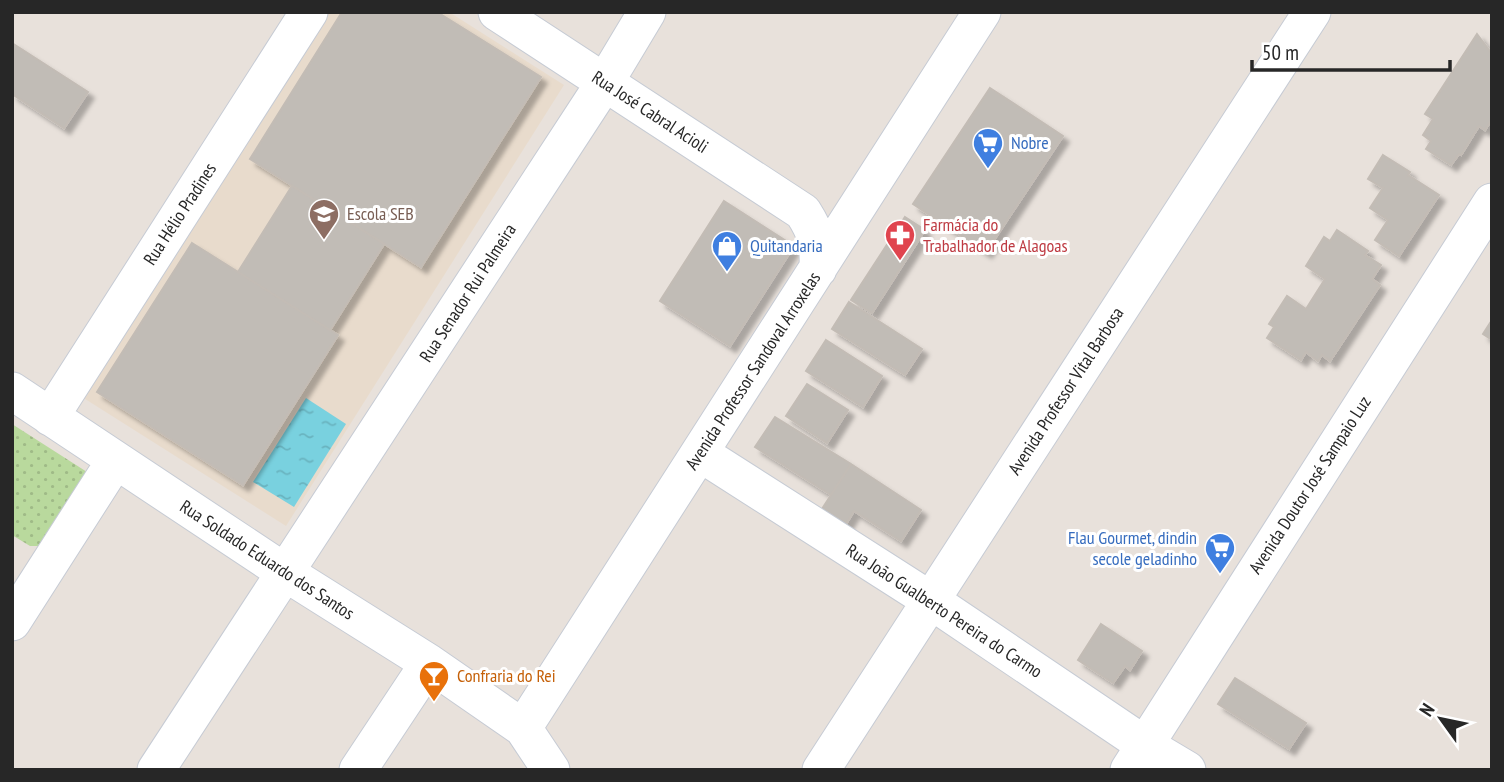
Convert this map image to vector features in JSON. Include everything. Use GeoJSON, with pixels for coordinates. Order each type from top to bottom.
{"type":"FeatureCollection","features":[{"type":"Feature","properties":{"kind":"street","name":"Rua Hélio Pradines"},"geometry":{"type":"LineString","coordinates":[[50,416],[309,12]]}},
{"type":"Feature","properties":{"kind":"street","name":"Rua José Cabral Acioli"},"geometry":{"type":"LineString","coordinates":[[497,12],[803,212]]}},
{"type":"Feature","properties":{"kind":"street","name":"Rua Senador Rui Palmeira"},"geometry":{"type":"LineString","coordinates":[[156,770],[648,12]]}},
{"type":"Feature","properties":{"kind":"street","name":"Avenida Professor Sandoval Arroxelas"},"geometry":{"type":"LineString","coordinates":[[523,728],[982,12]]}},
{"type":"Feature","properties":{"kind":"street","name":"Avenida Professor Vital Barbosa"},"geometry":{"type":"LineString","coordinates":[[821,770],[1312,12]]}},
{"type":"Feature","properties":{"kind":"street"},"geometry":{"type":"LineString","coordinates":[[803,212],[838,212],[864,196]]}},
{"type":"Feature","properties":{"kind":"street","name":"Avenida Doutor José Sampaio Luz"},"geometry":{"type":"LineString","coordinates":[[1137,757],[1492,202]]}},
{"type":"Feature","properties":{"kind":"street"},"geometry":{"type":"LineString","coordinates":[[803,212],[815,231],[819,245],[818,269]]}},
{"type":"Feature","properties":{"kind":"street","name":"Rua Soldado Eduardo dos Santos"},"geometry":{"type":"LineString","coordinates":[[12,391],[286,573],[429,663],[523,728]]}},
{"type":"Feature","properties":{"kind":"street","name":"Rua João Gualberto Pereira do Carmo"},"geometry":{"type":"LineString","coordinates":[[700,453],[930,600],[1137,757],[1187,770]]}},
{"type":"Feature","properties":{"kind":"street"},"geometry":{"type":"LineString","coordinates":[[12,622],[115,461]]}},
{"type":"Feature","properties":{"kind":"street"},"geometry":{"type":"LineString","coordinates":[[358,770],[429,663]]}},
{"type":"Feature","properties":{"kind":"street"},"geometry":{"type":"LineString","coordinates":[[523,728],[551,770]]}},
{"type":"Feature","properties":{"kind":"shaded area","name":"Escola SEB"},"geometry":{"type":"Polygon","coordinates":[[[327,12],[449,12],[564,85],[286,526],[82,397],[327,12]]]}},
{"type":"Feature","properties":{"kind":"green space"},"geometry":{"type":"Polygon","coordinates":[[[12,424],[87,472],[51,546],[30,546],[12,535],[12,424]]]}},
{"type":"Feature","properties":{"kind":"water"},"geometry":{"type":"Polygon","coordinates":[[[306,398],[346,424],[294,507],[253,482],[306,398]]]}},
{"type":"Feature","properties":{"kind":"building"},"geometry":{"type":"Polygon","coordinates":[[[342,12],[437,12],[541,77],[421,267],[250,159],[342,12]]]}},
{"type":"Feature","properties":{"kind":"building"},"geometry":{"type":"Polygon","coordinates":[[[1477,34],[1492,54],[1492,119],[1485,130],[1479,126],[1461,155],[1459,154],[1451,165],[1426,149],[1431,141],[1423,135],[1433,119],[1425,114],[1477,34]]]}},
{"type":"Feature","properties":{"kind":"building"},"geometry":{"type":"Polygon","coordinates":[[[12,43],[88,92],[64,128],[12,94],[12,43]]]}},
{"type":"Feature","properties":{"kind":"building","name":"Nobre"},"geometry":{"type":"Polygon","coordinates":[[[990,88],[1063,136],[986,252],[913,204],[990,88]]]}},
{"type":"Feature","properties":{"kind":"building"},"geometry":{"type":"Polygon","coordinates":[[[1383,155],[1439,195],[1399,256],[1375,240],[1388,220],[1370,208],[1383,188],[1368,179],[1383,155]]]}},
{"type":"Feature","properties":{"kind":"building"},"geometry":{"type":"Polygon","coordinates":[[[292,186],[384,244],[330,330],[238,272],[292,186]]]}},
{"type":"Feature","properties":{"kind":"building","name":"Quitandaria"},"geometry":{"type":"Polygon","coordinates":[[[724,201],[794,246],[730,346],[660,301],[724,201]]]}},
{"type":"Feature","properties":{"kind":"building"},"geometry":{"type":"Polygon","coordinates":[[[905,217],[925,230],[872,313],[851,300],[905,217]]]}},
{"type":"Feature","properties":{"kind":"building"},"geometry":{"type":"Polygon","coordinates":[[[1337,230],[1368,251],[1365,255],[1381,265],[1372,279],[1380,285],[1330,361],[1322,355],[1318,361],[1306,352],[1301,360],[1267,338],[1274,327],[1269,324],[1287,296],[1306,309],[1325,279],[1306,266],[1324,237],[1330,241],[1337,230]]]}},
{"type":"Feature","properties":{"kind":"building"},"geometry":{"type":"Polygon","coordinates":[[[192,243],[338,335],[243,485],[97,392],[192,243]]]}},
{"type":"Feature","properties":{"kind":"building"},"geometry":{"type":"Polygon","coordinates":[[[849,302],[922,349],[905,375],[832,329],[849,302]]]}},
{"type":"Feature","properties":{"kind":"building"},"geometry":{"type":"Polygon","coordinates":[[[1492,320],[1492,340],[1483,334],[1492,320]]]}},
{"type":"Feature","properties":{"kind":"building"},"geometry":{"type":"Polygon","coordinates":[[[826,340],[882,376],[863,407],[806,371],[826,340]]]}},
{"type":"Feature","properties":{"kind":"building"},"geometry":{"type":"Polygon","coordinates":[[[807,384],[848,410],[827,443],[786,416],[807,384]]]}},
{"type":"Feature","properties":{"kind":"building"},"geometry":{"type":"Polygon","coordinates":[[[775,417],[851,464],[831,495],[755,447],[775,417]]]}},
{"type":"Feature","properties":{"kind":"building"},"geometry":{"type":"Polygon","coordinates":[[[851,464],[921,510],[901,541],[854,511],[846,524],[822,509],[851,464]]]}},
{"type":"Feature","properties":{"kind":"building"},"geometry":{"type":"Polygon","coordinates":[[[1101,624],[1142,651],[1130,670],[1125,666],[1113,683],[1078,660],[1101,624]]]}},
{"type":"Feature","properties":{"kind":"building"},"geometry":{"type":"Polygon","coordinates":[[[1235,678],[1306,723],[1289,749],[1218,704],[1235,678]]]}},
{"type":"Feature","properties":{"kind":"place","name":"Nobre"},"geometry":{"type":"Point","coordinates":[988,170]}},
{"type":"Feature","properties":{"kind":"place","name":"Escola SEB"},"geometry":{"type":"Point","coordinates":[324,241]}},
{"type":"Feature","properties":{"kind":"place","name":"Farmácia do Trabalhador de Alagoas"},"geometry":{"type":"Point","coordinates":[900,262]}},
{"type":"Feature","properties":{"kind":"place","name":"Quitandaria"},"geometry":{"type":"Point","coordinates":[727,273]}},
{"type":"Feature","properties":{"kind":"place","name":"Flau Gourmet, dindin secole geladinho"},"geometry":{"type":"Point","coordinates":[1220,575]}},
{"type":"Feature","properties":{"kind":"place","name":"Confraria do Rei"},"geometry":{"type":"Point","coordinates":[434,703]}}]}
